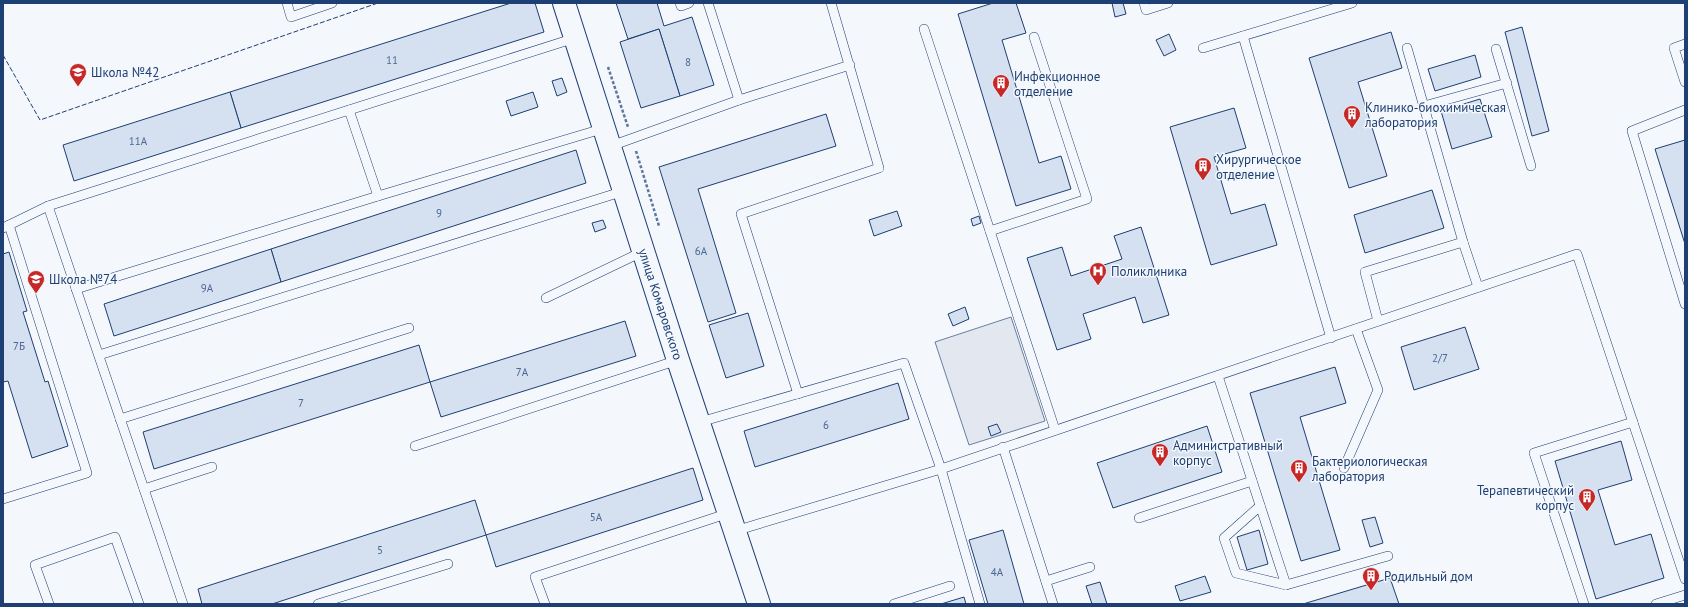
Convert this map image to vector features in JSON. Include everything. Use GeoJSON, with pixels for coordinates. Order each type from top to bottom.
{"type":"FeatureCollection","features":[{"type":"Feature","properties":{"kind":"street","name":"улица Комаровского"},"geometry":{"type":"LineString","coordinates":[[564,3],[625,190],[678,360],[700,422],[759,604]]}},
{"type":"Feature","properties":{"kind":"lane"},"geometry":{"type":"LineString","coordinates":[[287,3],[292,17],[332,3]]}},
{"type":"Feature","properties":{"kind":"lane"},"geometry":{"type":"LineString","coordinates":[[680,3],[681,6],[689,3]]}},
{"type":"Feature","properties":{"kind":"lane"},"geometry":{"type":"LineString","coordinates":[[708,3],[739,100]]}},
{"type":"Feature","properties":{"kind":"lane"},"geometry":{"type":"LineString","coordinates":[[798,394],[741,214],[879,168],[831,3]]}},
{"type":"Feature","properties":{"kind":"lane"},"geometry":{"type":"LineString","coordinates":[[1144,3],[1146,10],[1168,3]]}},
{"type":"Feature","properties":{"kind":"lane"},"geometry":{"type":"LineString","coordinates":[[1203,48],[1352,3]]}},
{"type":"Feature","properties":{"kind":"lane"},"geometry":{"type":"LineString","coordinates":[[924,29],[1055,430]]}},
{"type":"Feature","properties":{"kind":"lane"},"geometry":{"type":"LineString","coordinates":[[1243,36],[1331,338]]}},
{"type":"Feature","properties":{"kind":"lane"},"geometry":{"type":"LineString","coordinates":[[990,231],[1087,199],[1034,37]]}},
{"type":"Feature","properties":{"kind":"lane"},"geometry":{"type":"LineString","coordinates":[[3,499],[87,473],[6,226],[48,206],[575,38]]}},
{"type":"Feature","properties":{"kind":"lane"},"geometry":{"type":"LineString","coordinates":[[1685,44],[1674,48],[1685,82]]}},
{"type":"Feature","properties":{"kind":"lane"},"geometry":{"type":"LineString","coordinates":[[1407,48],[1478,287]]}},
{"type":"Feature","properties":{"kind":"lane"},"geometry":{"type":"LineString","coordinates":[[1496,49],[1507,82],[1530,166]]}},
{"type":"Feature","properties":{"kind":"lane"},"geometry":{"type":"LineString","coordinates":[[76,289],[378,196],[608,137],[739,100],[850,65]]}},
{"type":"Feature","properties":{"kind":"lane"},"geometry":{"type":"LineString","coordinates":[[1424,106],[1507,82]]}},
{"type":"Feature","properties":{"kind":"lane"},"geometry":{"type":"LineString","coordinates":[[349,110],[378,196]]}},
{"type":"Feature","properties":{"kind":"lane"},"geometry":{"type":"LineString","coordinates":[[1685,110],[1632,132],[1685,304]]}},
{"type":"Feature","properties":{"kind":"lane"},"geometry":{"type":"LineString","coordinates":[[99,355],[625,190]]}},
{"type":"Feature","properties":{"kind":"lane"},"geometry":{"type":"LineString","coordinates":[[48,206],[183,604]]}},
{"type":"Feature","properties":{"kind":"lane"},"geometry":{"type":"LineString","coordinates":[[1378,322],[1366,272],[1464,242]]}},
{"type":"Feature","properties":{"kind":"lane"},"geometry":{"type":"LineString","coordinates":[[546,298],[644,251]]}},
{"type":"Feature","properties":{"kind":"lane"},"geometry":{"type":"LineString","coordinates":[[544,604],[535,577],[732,522],[941,469],[1577,254],[1685,579]]}},
{"type":"Feature","properties":{"kind":"lane"},"geometry":{"type":"LineString","coordinates":[[120,419],[409,328]]}},
{"type":"Feature","properties":{"kind":"lane"},"geometry":{"type":"LineString","coordinates":[[1344,468],[1378,390],[1356,329]]}},
{"type":"Feature","properties":{"kind":"lane"},"geometry":{"type":"LineString","coordinates":[[415,446],[678,360]]}},
{"type":"Feature","properties":{"kind":"lane"},"geometry":{"type":"LineString","coordinates":[[700,422],[904,363],[941,469],[980,604]]}},
{"type":"Feature","properties":{"kind":"lane"},"geometry":{"type":"LineString","coordinates":[[1218,376],[1286,585]]}},
{"type":"Feature","properties":{"kind":"lane"},"geometry":{"type":"LineString","coordinates":[[1584,604],[1534,453],[1633,422]]}},
{"type":"Feature","properties":{"kind":"lane"},"geometry":{"type":"LineString","coordinates":[[1003,447],[1053,604]]}},
{"type":"Feature","properties":{"kind":"lane"},"geometry":{"type":"LineString","coordinates":[[144,489],[212,467]]}},
{"type":"Feature","properties":{"kind":"lane"},"geometry":{"type":"LineString","coordinates":[[1139,518],[1252,481]]}},
{"type":"Feature","properties":{"kind":"lane"},"geometry":{"type":"LineString","coordinates":[[1260,506],[1224,538],[1236,573],[1286,585],[1388,556]]}},
{"type":"Feature","properties":{"kind":"lane"},"geometry":{"type":"LineString","coordinates":[[49,604],[35,565],[115,537],[139,604]]}},
{"type":"Feature","properties":{"kind":"lane"},"geometry":{"type":"LineString","coordinates":[[318,604],[448,564]]}},
{"type":"Feature","properties":{"kind":"lane"},"geometry":{"type":"LineString","coordinates":[[1046,581],[1090,567]]}},
{"type":"Feature","properties":{"kind":"lane"},"geometry":{"type":"LineString","coordinates":[[894,604],[950,586]]}},
{"type":"Feature","properties":{"kind":"lane"},"geometry":{"type":"LineString","coordinates":[[1656,604],[1685,595]]}},
{"type":"Feature","properties":{"kind":"shaded area"},"geometry":{"type":"Polygon","coordinates":[[[1011,317],[1045,421],[969,445],[935,342],[1011,317]]]}},
{"type":"Feature","properties":{"kind":"building"},"geometry":{"type":"Polygon","coordinates":[[[511,3],[535,3],[544,32],[241,128],[230,92],[511,3]]]}},
{"type":"Feature","properties":{"kind":"building"},"geometry":{"type":"Polygon","coordinates":[[[616,3],[657,3],[664,26],[692,17],[714,85],[680,96],[659,29],[628,39],[616,3]]]}},
{"type":"Feature","properties":{"kind":"building","name":"Инфекционное отделение"},"geometry":{"type":"Polygon","coordinates":[[[993,3],[1016,3],[1026,33],[1002,40],[1039,163],[1061,156],[1071,189],[1016,206],[958,14],[993,3]]]}},
{"type":"Feature","properties":{"kind":"building"},"geometry":{"type":"Polygon","coordinates":[[[1112,3],[1123,3],[1126,14],[1115,17],[1112,3]]]}},
{"type":"Feature","properties":{"kind":"building"},"geometry":{"type":"Polygon","coordinates":[[[1522,27],[1549,131],[1532,136],[1505,32],[1522,27]]]}},
{"type":"Feature","properties":{"kind":"building"},"geometry":{"type":"Polygon","coordinates":[[[659,29],[680,96],[641,108],[620,42],[659,29]]]}},
{"type":"Feature","properties":{"kind":"building","name":"Клинико-биохимическая лаборатория"},"geometry":{"type":"Polygon","coordinates":[[[1391,32],[1402,68],[1358,82],[1387,176],[1349,188],[1309,58],[1391,32]]]}},
{"type":"Feature","properties":{"kind":"building"},"geometry":{"type":"Polygon","coordinates":[[[1169,34],[1176,50],[1164,56],[1156,40],[1169,34]]]}},
{"type":"Feature","properties":{"kind":"building"},"geometry":{"type":"Polygon","coordinates":[[[1475,55],[1481,77],[1435,91],[1428,69],[1475,55]]]}},
{"type":"Feature","properties":{"kind":"building"},"geometry":{"type":"Polygon","coordinates":[[[562,78],[567,92],[557,96],[552,81],[562,78]]]}},
{"type":"Feature","properties":{"kind":"building"},"geometry":{"type":"Polygon","coordinates":[[[230,92],[241,128],[74,181],[63,145],[230,92]]]}},
{"type":"Feature","properties":{"kind":"building"},"geometry":{"type":"Polygon","coordinates":[[[533,92],[538,107],[511,116],[506,101],[533,92]]]}},
{"type":"Feature","properties":{"kind":"building"},"geometry":{"type":"Polygon","coordinates":[[[1480,99],[1492,137],[1452,149],[1441,111],[1480,99]]]}},
{"type":"Feature","properties":{"kind":"building","name":"Хирургическое отделение"},"geometry":{"type":"Polygon","coordinates":[[[1234,108],[1246,148],[1214,157],[1231,214],[1265,204],[1277,245],[1211,265],[1170,127],[1234,108]]]}},
{"type":"Feature","properties":{"kind":"building"},"geometry":{"type":"Polygon","coordinates":[[[826,114],[836,146],[698,189],[736,313],[708,322],[659,167],[826,114]]]}},
{"type":"Feature","properties":{"kind":"building"},"geometry":{"type":"Polygon","coordinates":[[[1685,140],[1685,244],[1655,149],[1685,140]]]}},
{"type":"Feature","properties":{"kind":"building"},"geometry":{"type":"Polygon","coordinates":[[[576,150],[586,183],[281,282],[271,249],[576,150]]]}},
{"type":"Feature","properties":{"kind":"building"},"geometry":{"type":"Polygon","coordinates":[[[1432,190],[1444,228],[1365,253],[1354,215],[1432,190]]]}},
{"type":"Feature","properties":{"kind":"building"},"geometry":{"type":"Polygon","coordinates":[[[897,211],[902,226],[874,236],[869,220],[897,211]]]}},
{"type":"Feature","properties":{"kind":"building"},"geometry":{"type":"Polygon","coordinates":[[[979,216],[981,223],[973,226],[971,219],[979,216]]]}},
{"type":"Feature","properties":{"kind":"building"},"geometry":{"type":"Polygon","coordinates":[[[603,220],[606,228],[595,232],[592,223],[603,220]]]}},
{"type":"Feature","properties":{"kind":"building","name":"Поликлиника"},"geometry":{"type":"Polygon","coordinates":[[[1141,227],[1169,315],[1143,323],[1135,297],[1083,314],[1091,339],[1057,350],[1027,258],[1062,247],[1071,276],[1122,259],[1114,236],[1141,227]]]}},
{"type":"Feature","properties":{"kind":"building"},"geometry":{"type":"Polygon","coordinates":[[[271,249],[281,282],[114,336],[104,304],[271,249]]]}},
{"type":"Feature","properties":{"kind":"building"},"geometry":{"type":"Polygon","coordinates":[[[9,252],[27,311],[23,312],[45,382],[48,381],[68,446],[32,458],[8,381],[3,382],[3,254],[9,252]]]}},
{"type":"Feature","properties":{"kind":"building"},"geometry":{"type":"Polygon","coordinates":[[[965,307],[969,319],[953,326],[948,314],[965,307]]]}},
{"type":"Feature","properties":{"kind":"building"},"geometry":{"type":"Polygon","coordinates":[[[748,313],[764,366],[726,378],[709,325],[748,313]]]}},
{"type":"Feature","properties":{"kind":"building"},"geometry":{"type":"Polygon","coordinates":[[[625,321],[636,356],[441,417],[430,382],[625,321]]]}},
{"type":"Feature","properties":{"kind":"building"},"geometry":{"type":"Polygon","coordinates":[[[1465,327],[1479,369],[1414,390],[1401,347],[1465,327]]]}},
{"type":"Feature","properties":{"kind":"building"},"geometry":{"type":"Polygon","coordinates":[[[419,345],[430,382],[154,469],[143,432],[419,345]]]}},
{"type":"Feature","properties":{"kind":"building","name":"Бактериологическая лаборатория"},"geometry":{"type":"Polygon","coordinates":[[[1335,367],[1346,403],[1300,417],[1340,550],[1301,561],[1250,393],[1335,367]]]}},
{"type":"Feature","properties":{"kind":"building"},"geometry":{"type":"Polygon","coordinates":[[[898,383],[909,419],[755,467],[744,431],[898,383]]]}},
{"type":"Feature","properties":{"kind":"building"},"geometry":{"type":"Polygon","coordinates":[[[997,424],[1001,432],[991,436],[988,427],[997,424]]]}},
{"type":"Feature","properties":{"kind":"building","name":"Административный корпус"},"geometry":{"type":"Polygon","coordinates":[[[1207,426],[1222,472],[1113,508],[1097,463],[1207,426]]]}},
{"type":"Feature","properties":{"kind":"building","name":"Терапевтический корпус"},"geometry":{"type":"Polygon","coordinates":[[[1621,441],[1632,480],[1598,490],[1615,545],[1651,534],[1664,578],[1596,599],[1555,461],[1621,441]]]}},
{"type":"Feature","properties":{"kind":"building"},"geometry":{"type":"Polygon","coordinates":[[[693,468],[703,500],[496,567],[486,535],[693,468]]]}},
{"type":"Feature","properties":{"kind":"building"},"geometry":{"type":"Polygon","coordinates":[[[475,500],[486,535],[272,604],[202,604],[198,589],[475,500]]]}},
{"type":"Feature","properties":{"kind":"building"},"geometry":{"type":"Polygon","coordinates":[[[1375,517],[1383,543],[1370,547],[1362,520],[1375,517]]]}},
{"type":"Feature","properties":{"kind":"building"},"geometry":{"type":"Polygon","coordinates":[[[1003,530],[1024,604],[988,604],[969,540],[1003,530]]]}},
{"type":"Feature","properties":{"kind":"building"},"geometry":{"type":"Polygon","coordinates":[[[1259,530],[1268,564],[1247,570],[1237,537],[1259,530]]]}},
{"type":"Feature","properties":{"kind":"building"},"geometry":{"type":"Polygon","coordinates":[[[1205,576],[1211,592],[1180,601],[1175,586],[1205,576]]]}},
{"type":"Feature","properties":{"kind":"building","name":"Родильный дом"},"geometry":{"type":"Polygon","coordinates":[[[1390,578],[1399,604],[1303,604],[1390,578]]]}},
{"type":"Feature","properties":{"kind":"building"},"geometry":{"type":"Polygon","coordinates":[[[1100,582],[1107,604],[1092,604],[1086,586],[1100,582]]]}},
{"type":"Feature","properties":{"kind":"building"},"geometry":{"type":"Polygon","coordinates":[[[964,597],[966,604],[941,604],[964,597]]]}},
{"type":"Feature","properties":{"kind":"fence"},"geometry":{"type":"LineString","coordinates":[[3,55],[40,120],[378,3]]}},
{"type":"Feature","properties":{"kind":"place","name":"Школа №42"},"geometry":{"type":"Point","coordinates":[78,87]}},
{"type":"Feature","properties":{"kind":"place","name":"Инфекционное отделение"},"geometry":{"type":"Point","coordinates":[1001,98]}},
{"type":"Feature","properties":{"kind":"place","name":"Клинико-биохимическая лаборатория"},"geometry":{"type":"Point","coordinates":[1352,129]}},
{"type":"Feature","properties":{"kind":"place","name":"Хирургическое отделение"},"geometry":{"type":"Point","coordinates":[1203,181]}},
{"type":"Feature","properties":{"kind":"place","name":"Поликлиника"},"geometry":{"type":"Point","coordinates":[1098,286]}},
{"type":"Feature","properties":{"kind":"place","name":"Школа №74"},"geometry":{"type":"Point","coordinates":[36,294]}},
{"type":"Feature","properties":{"kind":"place","name":"Административный корпус"},"geometry":{"type":"Point","coordinates":[1160,467]}},
{"type":"Feature","properties":{"kind":"place","name":"Бактериологическая лаборатория"},"geometry":{"type":"Point","coordinates":[1299,483]}},
{"type":"Feature","properties":{"kind":"place","name":"Терапевтический корпус"},"geometry":{"type":"Point","coordinates":[1587,512]}},
{"type":"Feature","properties":{"kind":"place","name":"Родильный дом"},"geometry":{"type":"Point","coordinates":[1371,591]}}]}
